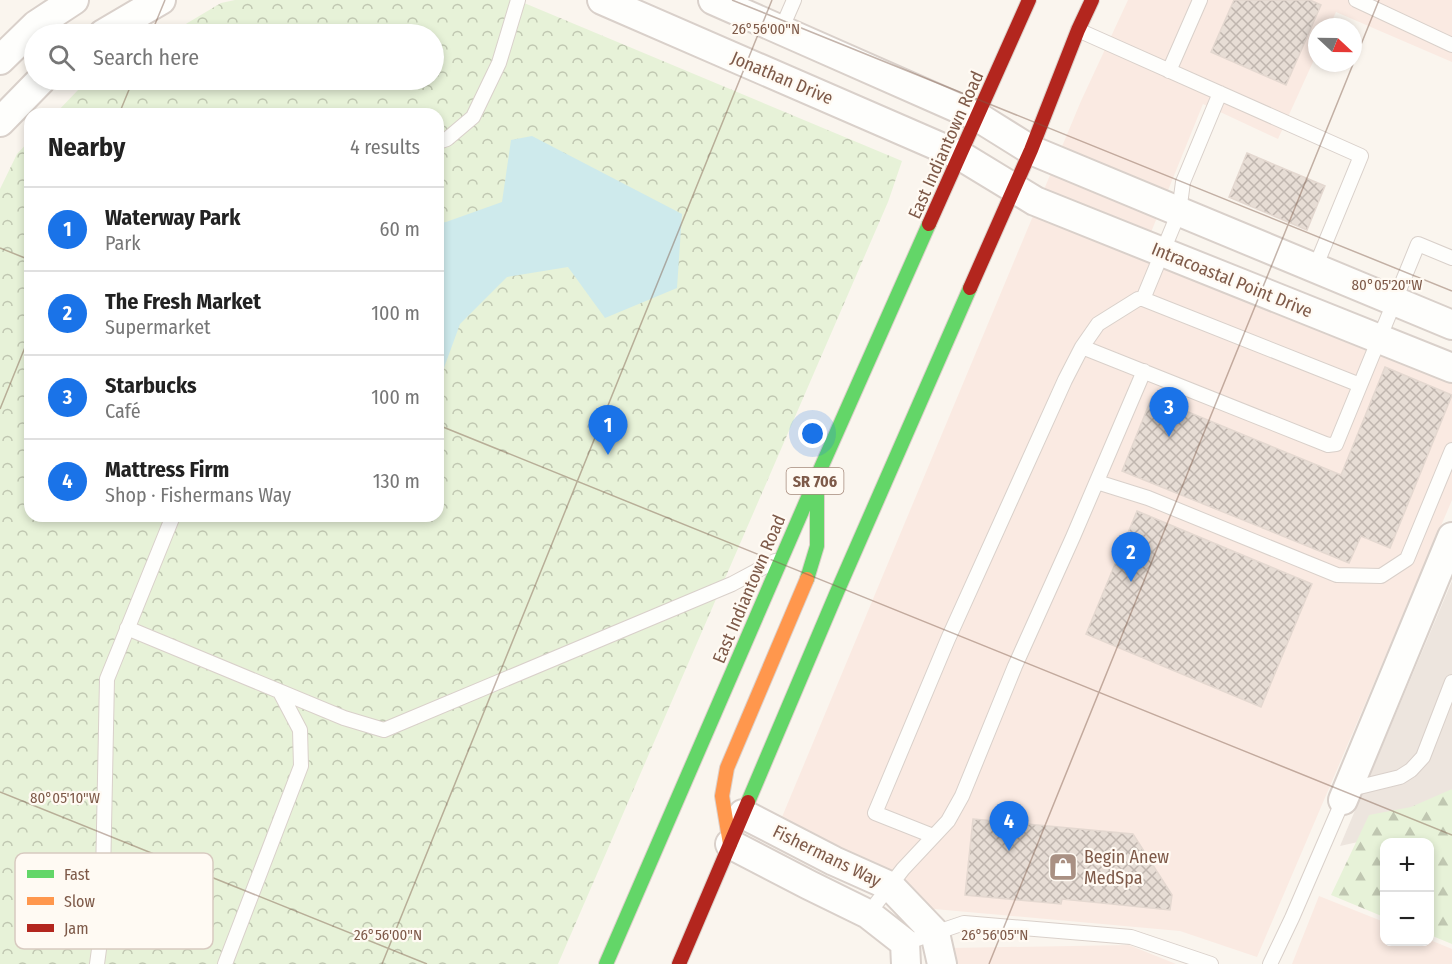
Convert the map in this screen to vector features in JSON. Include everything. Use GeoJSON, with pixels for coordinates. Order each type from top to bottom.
{"type":"FeatureCollection","features":[{"type":"Feature","properties":{"kind":"main road","name":"East Indiantown Road"},"geometry":{"type":"LineString","coordinates":[[606,964],[816,479],[962,156],[1029,0]]}},
{"type":"Feature","properties":{"kind":"main road"},"geometry":{"type":"LineString","coordinates":[[679,964],[837,592],[1031,150],[1092,0]]}},
{"type":"Feature","properties":{"kind":"main road"},"geometry":{"type":"LineString","coordinates":[[730,844],[722,795],[727,768],[806,587],[817,546],[816,479]]}},
{"type":"Feature","properties":{"kind":"street"},"geometry":{"type":"LineString","coordinates":[[38,24],[74,0]]}},
{"type":"Feature","properties":{"kind":"street"},"geometry":{"type":"LineString","coordinates":[[120,24],[161,0]]}},
{"type":"Feature","properties":{"kind":"street","name":"Jonathan Drive"},"geometry":{"type":"LineString","coordinates":[[602,0],[962,156],[1014,189]]}},
{"type":"Feature","properties":{"kind":"street"},"geometry":{"type":"LineString","coordinates":[[713,0],[978,117],[1031,150],[1452,325]]}},
{"type":"Feature","properties":{"kind":"street"},"geometry":{"type":"LineString","coordinates":[[0,60],[24,37]]}},
{"type":"Feature","properties":{"kind":"street"},"geometry":{"type":"LineString","coordinates":[[0,122],[31,90]]}},
{"type":"Feature","properties":{"kind":"street","name":"Intracoastal Point Drive"},"geometry":{"type":"LineString","coordinates":[[1014,189],[1035,201],[1452,368]]}},
{"type":"Feature","properties":{"kind":"street"},"geometry":{"type":"LineString","coordinates":[[1345,795],[1452,537]]}},
{"type":"Feature","properties":{"kind":"street","name":"Fishermans Way"},"geometry":{"type":"LineString","coordinates":[[743,814],[834,861],[890,886],[935,933]]}},
{"type":"Feature","properties":{"kind":"street","name":"Fishermans Way"},"geometry":{"type":"LineString","coordinates":[[730,844],[868,914],[906,954]]}},
{"type":"Feature","properties":{"kind":"street"},"geometry":{"type":"LineString","coordinates":[[935,933],[942,964]]}},
{"type":"Feature","properties":{"kind":"lane"},"geometry":{"type":"LineString","coordinates":[[444,140],[473,117],[499,63],[518,0]]}},
{"type":"Feature","properties":{"kind":"lane"},"geometry":{"type":"LineString","coordinates":[[781,30],[794,0]]}},
{"type":"Feature","properties":{"kind":"lane"},"geometry":{"type":"LineString","coordinates":[[1169,71],[1200,0]]}},
{"type":"Feature","properties":{"kind":"lane"},"geometry":{"type":"LineString","coordinates":[[1356,0],[1452,45]]}},
{"type":"Feature","properties":{"kind":"lane"},"geometry":{"type":"LineString","coordinates":[[1078,30],[1361,156],[1315,268]]}},
{"type":"Feature","properties":{"kind":"lane"},"geometry":{"type":"LineString","coordinates":[[1143,299],[1179,212],[1183,182],[1220,93]]}},
{"type":"Feature","properties":{"kind":"lane"},"geometry":{"type":"LineString","coordinates":[[1082,347],[1328,445],[1336,444],[1418,244],[1452,258]]}},
{"type":"Feature","properties":{"kind":"lane"},"geometry":{"type":"LineString","coordinates":[[933,836],[875,813],[948,639],[1065,380],[1082,347],[1098,324],[1138,299],[1143,299],[1360,385]]}},
{"type":"Feature","properties":{"kind":"lane"},"geometry":{"type":"LineString","coordinates":[[868,914],[948,821],[962,796],[1015,666],[1144,372]]}},
{"type":"Feature","properties":{"kind":"lane"},"geometry":{"type":"LineString","coordinates":[[1097,482],[1148,498],[1337,575],[1381,576],[1407,559],[1452,450]]}},
{"type":"Feature","properties":{"kind":"lane"},"geometry":{"type":"LineString","coordinates":[[103,853],[107,679],[171,522]]}},
{"type":"Feature","properties":{"kind":"lane"},"geometry":{"type":"LineString","coordinates":[[127,628],[344,718],[384,730],[732,584],[783,556]]}},
{"type":"Feature","properties":{"kind":"lane"},"geometry":{"type":"LineString","coordinates":[[1270,964],[1345,795],[1400,777],[1411,770],[1423,757],[1452,682]]}},
{"type":"Feature","properties":{"kind":"lane"},"geometry":{"type":"LineString","coordinates":[[225,964],[301,766],[300,730],[280,692]]}},
{"type":"Feature","properties":{"kind":"lane"},"geometry":{"type":"LineString","coordinates":[[906,954],[935,933],[964,922],[1131,937],[1211,964]]}},
{"type":"Feature","properties":{"kind":"lane"},"geometry":{"type":"LineString","coordinates":[[97,964],[99,949]]}},
{"type":"Feature","properties":{"kind":"shaded area"},"geometry":{"type":"Polygon","coordinates":[[[1128,0],[1452,0],[1452,62],[1362,23],[1362,18],[1350,18],[1336,12],[1333,18],[1308,18],[1308,72],[1278,139],[1203,104],[1141,257],[1452,381],[1452,500],[1257,957],[1180,931],[923,908],[782,817],[1081,101],[1128,0]]]}},
{"type":"Feature","properties":{"kind":"shaded area"},"geometry":{"type":"Polygon","coordinates":[[[1452,581],[1452,821],[1340,846],[1452,581]]]}},
{"type":"Feature","properties":{"kind":"shaded area"},"geometry":{"type":"Polygon","coordinates":[[[1319,896],[1380,920],[1380,946],[1434,946],[1434,942],[1452,949],[1452,964],[1292,964],[1319,896]]]}},
{"type":"Feature","properties":{"kind":"shaded area"},"geometry":{"type":"Polygon","coordinates":[[[1129,945],[1176,964],[951,964],[950,948],[1129,945]]]}},
{"type":"Feature","properties":{"kind":"green space"},"geometry":{"type":"Polygon","coordinates":[[[235,0],[517,0],[902,161],[888,202],[558,964],[0,964],[0,189],[17,154],[24,146],[24,522],[444,522],[444,108],[61,108],[78,90],[444,90],[444,24],[186,24],[221,3],[235,0]]]}},
{"type":"Feature","properties":{"kind":"green space"},"geometry":{"type":"Polygon","coordinates":[[[1452,789],[1452,944],[1434,937],[1434,838],[1380,838],[1380,915],[1331,895],[1369,815],[1411,807],[1452,789]]]}},
{"type":"Feature","properties":{"kind":"water"},"geometry":{"type":"Polygon","coordinates":[[[532,136],[682,214],[677,288],[605,318],[568,267],[507,277],[460,324],[444,368],[444,222],[502,202],[511,140],[532,136]]]}},
{"type":"Feature","properties":{"kind":"building"},"geometry":{"type":"Polygon","coordinates":[[[1234,0],[1310,0],[1321,5],[1315,18],[1308,18],[1308,35],[1286,85],[1211,52],[1234,0]]]}},
{"type":"Feature","properties":{"kind":"building"},"geometry":{"type":"Polygon","coordinates":[[[1247,153],[1325,186],[1307,230],[1229,197],[1247,153]]]}},
{"type":"Feature","properties":{"kind":"building"},"geometry":{"type":"Polygon","coordinates":[[[1385,367],[1452,395],[1390,548],[1361,536],[1349,563],[1122,471],[1152,397],[1341,475],[1385,367]]]}},
{"type":"Feature","properties":{"kind":"building"},"geometry":{"type":"Polygon","coordinates":[[[1137,511],[1312,584],[1261,707],[1086,634],[1137,511]]]}},
{"type":"Feature","properties":{"kind":"building"},"geometry":{"type":"Polygon","coordinates":[[[973,819],[1133,834],[1172,895],[1170,910],[1062,899],[1061,904],[965,895],[973,819]]]}},
{"type":"Feature","properties":{"kind":"traffic: fast"},"geometry":{"type":"LineString","coordinates":[[606,964],[929,224]]}},
{"type":"Feature","properties":{"kind":"traffic: fast"},"geometry":{"type":"LineString","coordinates":[[748,802],[970,288]]}},
{"type":"Feature","properties":{"kind":"traffic: fast"},"geometry":{"type":"LineString","coordinates":[[807,579],[817,546],[817,489]]}},
{"type":"Feature","properties":{"kind":"traffic: slow"},"geometry":{"type":"LineString","coordinates":[[730,844],[722,796],[727,768],[807,579]]}},
{"type":"Feature","properties":{"kind":"traffic: jam"},"geometry":{"type":"LineString","coordinates":[[929,224],[1029,0]]}},
{"type":"Feature","properties":{"kind":"traffic: jam"},"geometry":{"type":"LineString","coordinates":[[970,288],[1031,150],[1092,0]]}},
{"type":"Feature","properties":{"kind":"traffic: jam"},"geometry":{"type":"LineString","coordinates":[[679,964],[748,802]]}},
{"type":"Feature","properties":{"kind":"place","name":"Starbucks"},"geometry":{"type":"Point","coordinates":[1169,437]}},
{"type":"Feature","properties":{"kind":"place","name":"Waterway Park"},"geometry":{"type":"Point","coordinates":[608,455]}},
{"type":"Feature","properties":{"kind":"place","name":"The Fresh Market"},"geometry":{"type":"Point","coordinates":[1131,582]}},
{"type":"Feature","properties":{"kind":"place","name":"Mattress Firm"},"geometry":{"type":"Point","coordinates":[1009,851]}},
{"type":"Feature","properties":{"kind":"place","name":"Begin Anew MedSpa"},"geometry":{"type":"Point","coordinates":[1063,867]}}]}
